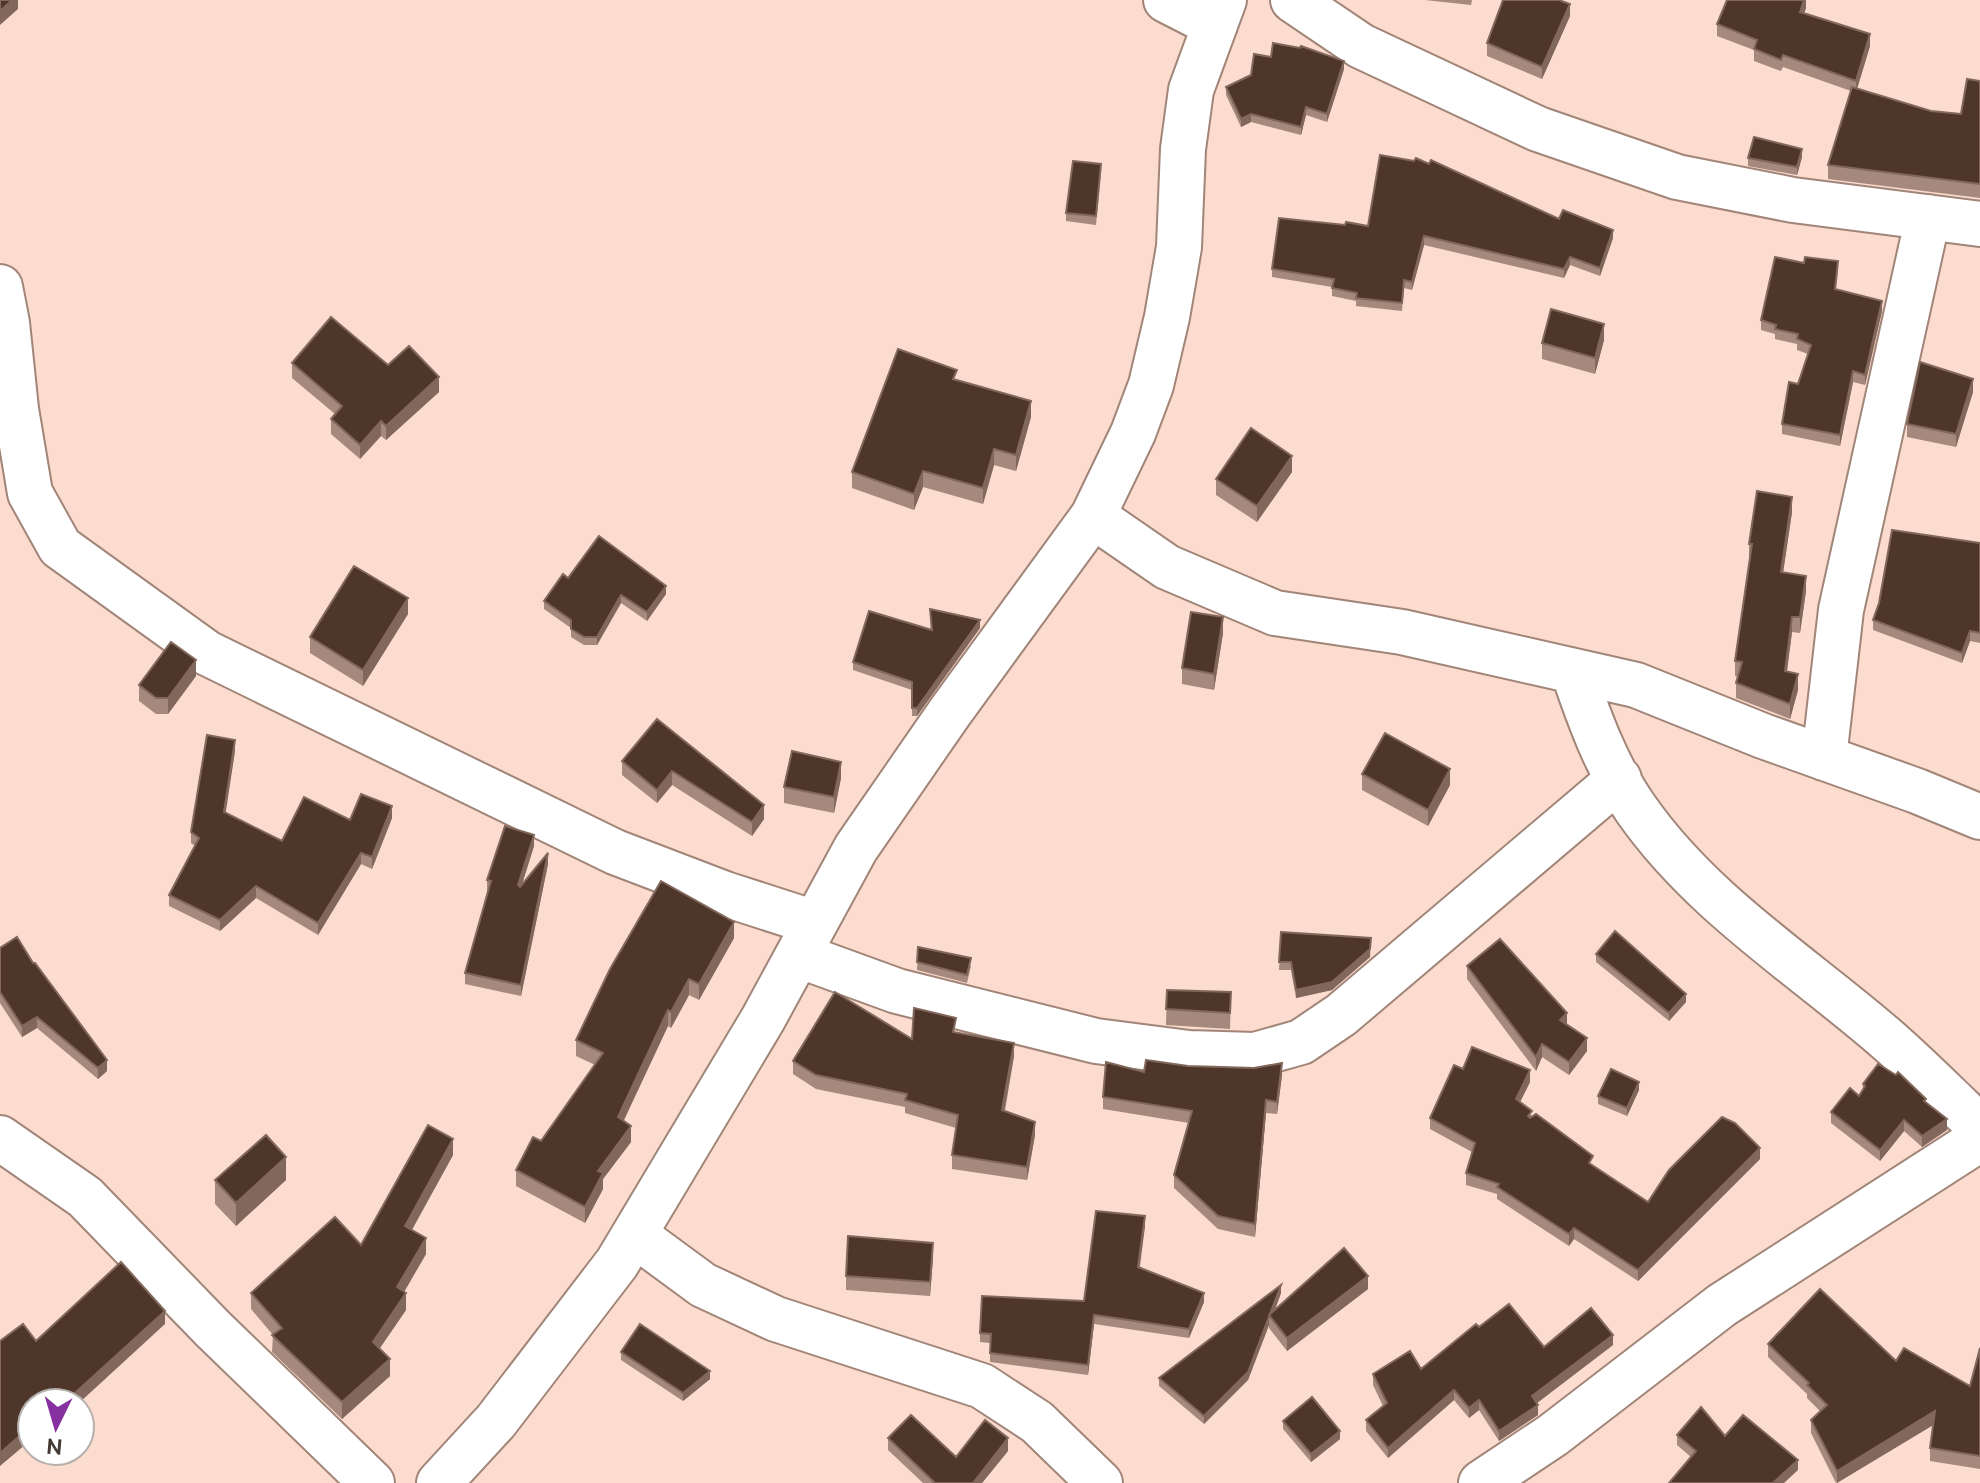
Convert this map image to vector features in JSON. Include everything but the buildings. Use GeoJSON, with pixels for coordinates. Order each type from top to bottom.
{"type":"FeatureCollection","features":[{"type":"Feature","properties":{"kind":"street"},"geometry":{"type":"LineString","coordinates":[[439,1483],[496,1421],[617,1263],[763,1019],[856,848],[950,712],[1093,516],[1133,433],[1151,385],[1179,247],[1183,149],[1191,90],[1220,13],[1166,0]]}},
{"type":"Feature","properties":{"kind":"street"},"geometry":{"type":"LineString","coordinates":[[1293,0],[1361,46],[1538,129],[1677,177],[1793,200],[1980,224]]}},
{"type":"Feature","properties":{"kind":"street"},"geometry":{"type":"LineString","coordinates":[[1824,758],[1841,610],[1928,217]]}},
{"type":"Feature","properties":{"kind":"street"},"geometry":{"type":"LineString","coordinates":[[0,287],[30,493],[60,547],[207,653],[615,852],[725,894],[897,991],[1096,1041],[1189,1053],[1255,1055],[1301,1042],[1341,1015],[1619,779]]}},
{"type":"Feature","properties":{"kind":"street"},"geometry":{"type":"LineString","coordinates":[[1093,516],[1167,567],[1275,613],[1402,632],[1636,685],[1980,817]]}},
{"type":"Feature","properties":{"kind":"street"},"geometry":{"type":"LineString","coordinates":[[1573,671],[1592,727],[1636,809],[1693,878],[1800,971],[1882,1036],[1980,1127]]}},
{"type":"Feature","properties":{"kind":"street"},"geometry":{"type":"LineString","coordinates":[[0,1138],[85,1197],[191,1307],[372,1483]]}},
{"type":"Feature","properties":{"kind":"street"},"geometry":{"type":"LineString","coordinates":[[1481,1483],[1553,1435],[1722,1305],[1980,1139]]}},
{"type":"Feature","properties":{"kind":"street"},"geometry":{"type":"LineString","coordinates":[[635,1235],[703,1285],[776,1319],[982,1386],[1037,1422],[1100,1483]]}}]}
